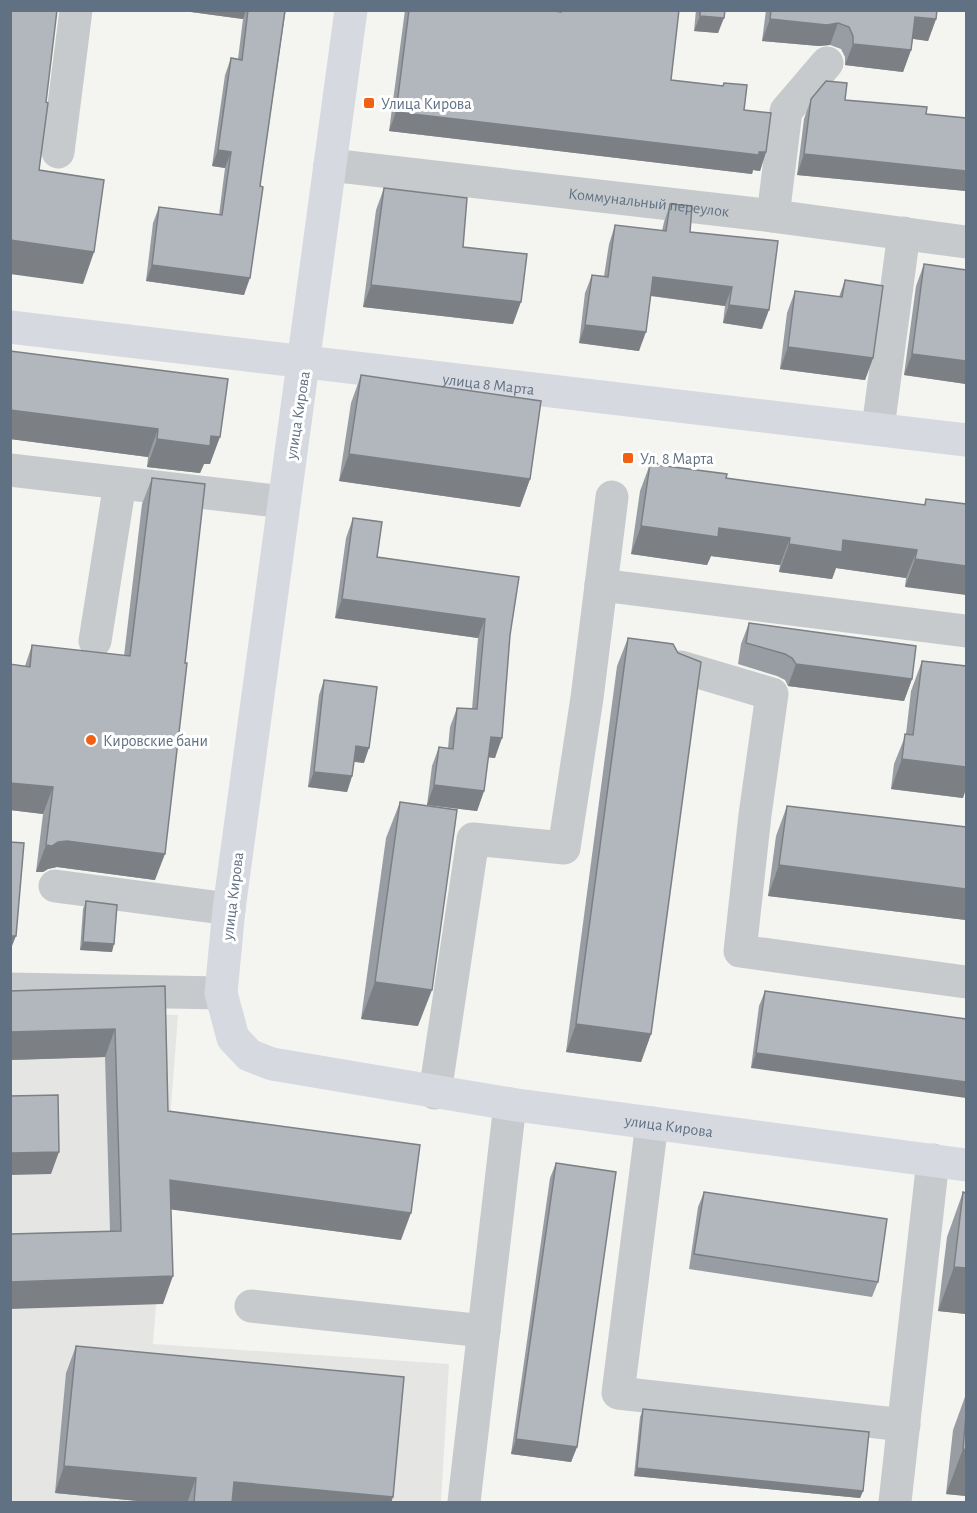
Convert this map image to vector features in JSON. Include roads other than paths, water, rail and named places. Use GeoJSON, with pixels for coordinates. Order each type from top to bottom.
{"type":"FeatureCollection","features":[{"type":"Feature","properties":{"kind":"main road","name":"улица Кирова"},"geometry":{"type":"LineString","coordinates":[[351,10],[229,909],[221,993],[233,1038],[249,1055],[272,1064],[435,1093],[966,1165]]}},
{"type":"Feature","properties":{"kind":"main road","name":"улица 8 Марта"},"geometry":{"type":"LineString","coordinates":[[10,327],[966,440]]}},
{"type":"Feature","properties":{"kind":"street"},"geometry":{"type":"LineString","coordinates":[[58,152],[76,10]]}},
{"type":"Feature","properties":{"kind":"street"},"geometry":{"type":"LineString","coordinates":[[773,216],[786,111],[827,63]]}},
{"type":"Feature","properties":{"kind":"street","name":"Коммунальный переулок"},"geometry":{"type":"LineString","coordinates":[[330,165],[773,216],[966,242]]}},
{"type":"Feature","properties":{"kind":"street"},"geometry":{"type":"LineString","coordinates":[[878,428],[904,233]]}},
{"type":"Feature","properties":{"kind":"street"},"geometry":{"type":"LineString","coordinates":[[10,470],[284,502]]}},
{"type":"Feature","properties":{"kind":"street"},"geometry":{"type":"LineString","coordinates":[[95,641],[120,483]]}},
{"type":"Feature","properties":{"kind":"street"},"geometry":{"type":"LineString","coordinates":[[435,1093],[473,840],[564,848],[612,498]]}},
{"type":"Feature","properties":{"kind":"street"},"geometry":{"type":"LineString","coordinates":[[601,585],[966,631]]}},
{"type":"Feature","properties":{"kind":"street"},"geometry":{"type":"LineString","coordinates":[[681,667],[772,694],[767,816],[740,951],[966,982]]}},
{"type":"Feature","properties":{"kind":"street"},"geometry":{"type":"LineString","coordinates":[[55,886],[229,909]]}},
{"type":"Feature","properties":{"kind":"street"},"geometry":{"type":"LineString","coordinates":[[10,989],[221,993]]}},
{"type":"Feature","properties":{"kind":"street"},"geometry":{"type":"LineString","coordinates":[[464,1503],[510,1104]]}},
{"type":"Feature","properties":{"kind":"street"},"geometry":{"type":"LineString","coordinates":[[652,1123],[618,1393],[904,1425]]}},
{"type":"Feature","properties":{"kind":"street"},"geometry":{"type":"LineString","coordinates":[[895,1503],[933,1160]]}},
{"type":"Feature","properties":{"kind":"street"},"geometry":{"type":"LineString","coordinates":[[251,1306],[484,1331]]}},
{"type":"Feature","properties":{"kind":"place","name":"Улица Кирова"},"geometry":{"type":"Point","coordinates":[369,103]}},
{"type":"Feature","properties":{"kind":"place","name":"Ул. 8 Марта"},"geometry":{"type":"Point","coordinates":[628,458]}},
{"type":"Feature","properties":{"kind":"place","name":"Кировские бани"},"geometry":{"type":"Point","coordinates":[91,740]}}]}
